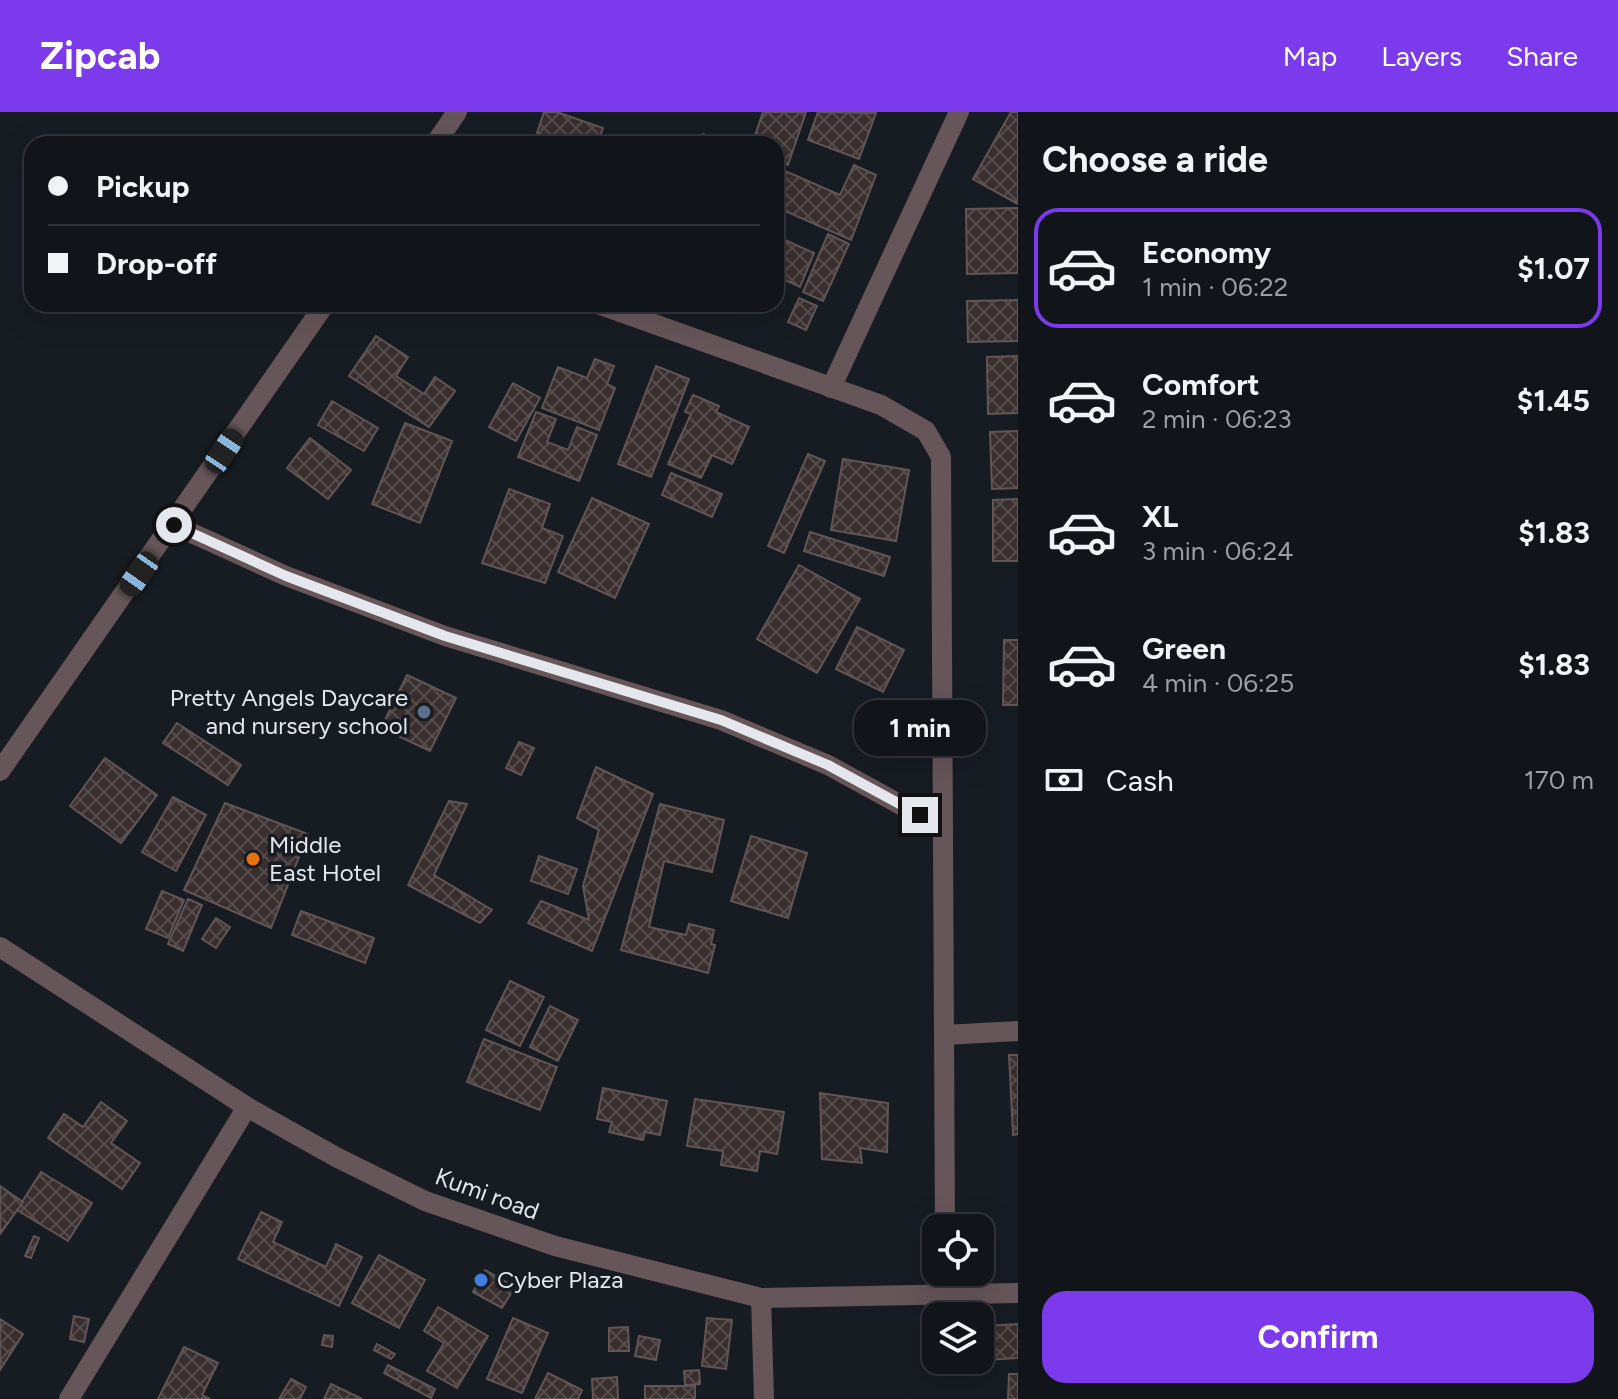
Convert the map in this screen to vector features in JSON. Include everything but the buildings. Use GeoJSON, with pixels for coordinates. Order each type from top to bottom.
{"type":"FeatureCollection","features":[{"type":"Feature","properties":{"kind":"street"},"geometry":{"type":"LineString","coordinates":[[440,136],[457,112]]}},
{"type":"Feature","properties":{"kind":"street"},"geometry":{"type":"LineString","coordinates":[[831,388],[959,112]]}},
{"type":"Feature","properties":{"kind":"street"},"geometry":{"type":"LineString","coordinates":[[0,771],[320,312]]}},
{"type":"Feature","properties":{"kind":"street"},"geometry":{"type":"LineString","coordinates":[[620,312],[881,405],[926,431],[941,457],[945,1214]]}},
{"type":"Feature","properties":{"kind":"street"},"geometry":{"type":"LineString","coordinates":[[174,525],[286,576],[445,636],[721,720],[828,765],[943,828]]}},
{"type":"Feature","properties":{"kind":"street","name":"Kumi road"},"geometry":{"type":"LineString","coordinates":[[0,947],[247,1107],[425,1201],[555,1246],[761,1298],[1018,1293]]}},
{"type":"Feature","properties":{"kind":"street"},"geometry":{"type":"LineString","coordinates":[[944,1035],[1018,1031]]}},
{"type":"Feature","properties":{"kind":"street"},"geometry":{"type":"LineString","coordinates":[[69,1399],[247,1107]]}},
{"type":"Feature","properties":{"kind":"street"},"geometry":{"type":"LineString","coordinates":[[945,1286],[945,1293]]}},
{"type":"Feature","properties":{"kind":"street"},"geometry":{"type":"LineString","coordinates":[[761,1298],[764,1399]]}},
{"type":"Feature","properties":{"kind":"place","name":"Pretty Angels Daycare and nursery school"},"geometry":{"type":"Point","coordinates":[424,712]}},
{"type":"Feature","properties":{"kind":"place","name":"Middle East Hotel"},"geometry":{"type":"Point","coordinates":[253,859]}},
{"type":"Feature","properties":{"kind":"place","name":"Cyber Plaza"},"geometry":{"type":"Point","coordinates":[481,1280]}},
{"type":"Feature","properties":{"kind":"route"},"geometry":{"type":"LineString","coordinates":[[174,525],[286,576],[445,636],[721,720],[828,765],[920,815]]}}]}
